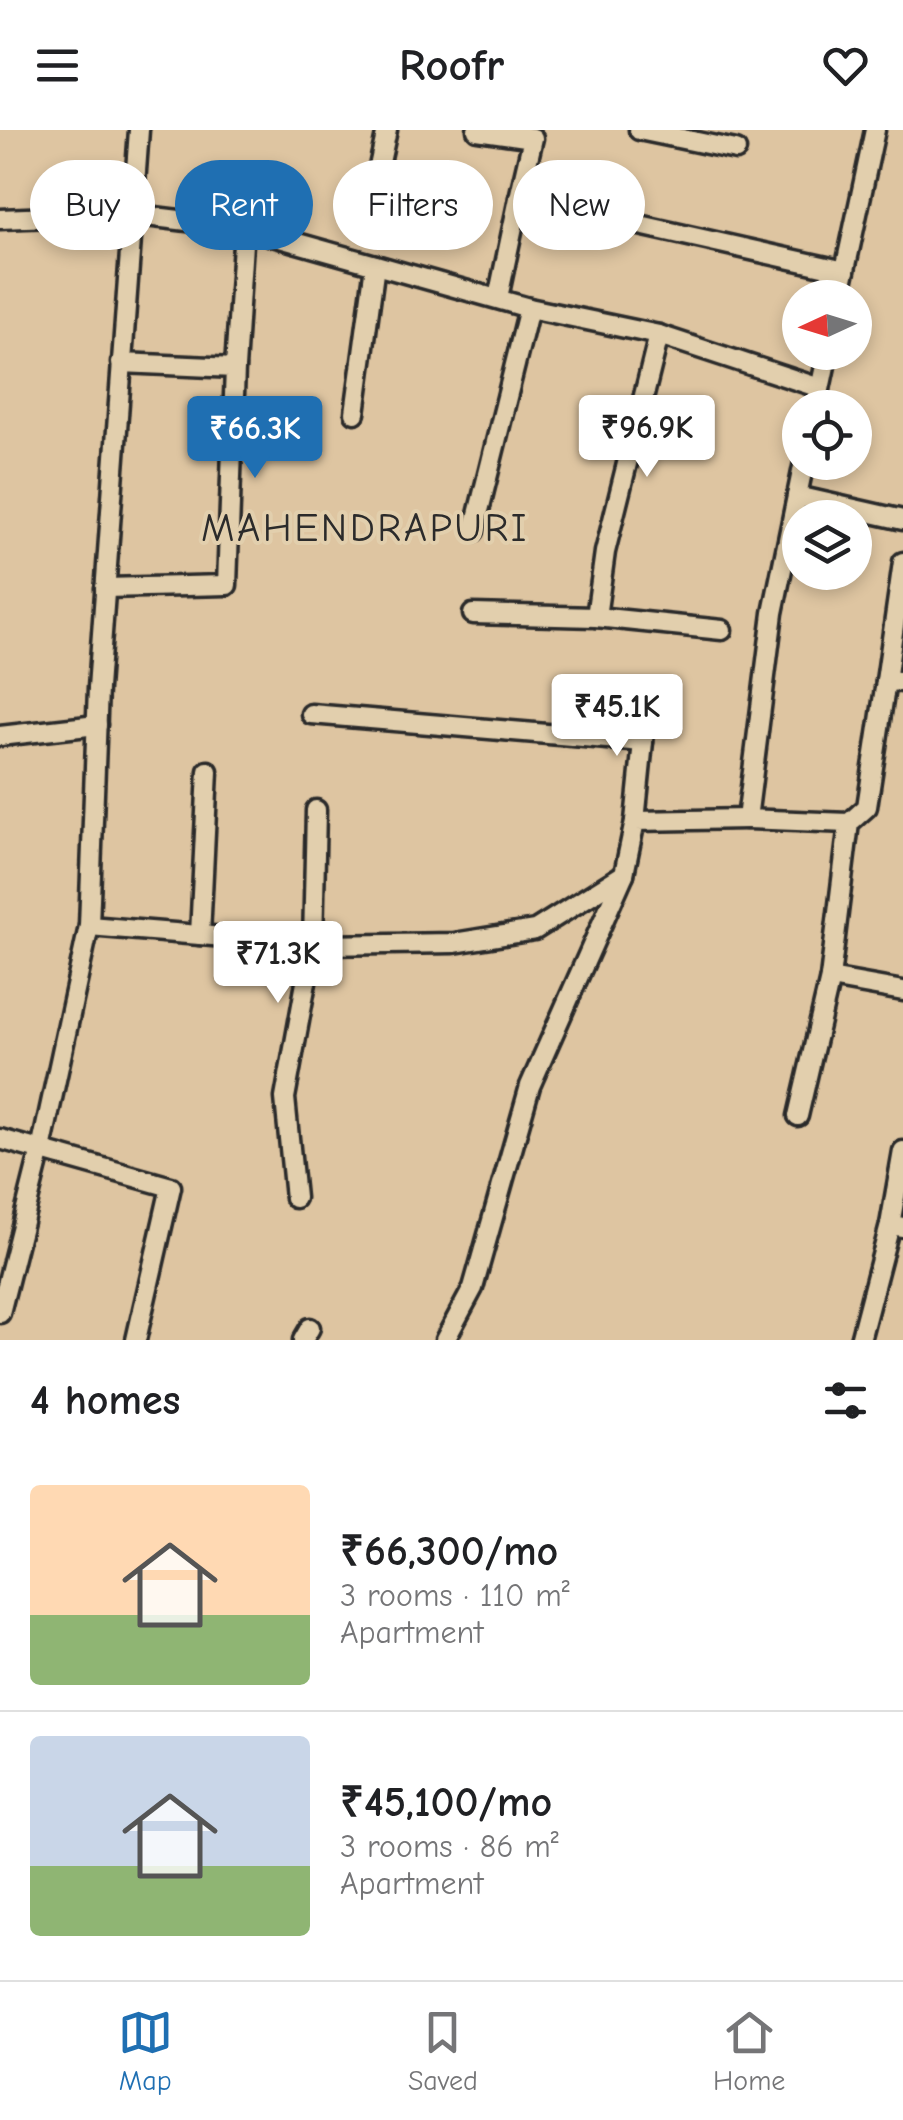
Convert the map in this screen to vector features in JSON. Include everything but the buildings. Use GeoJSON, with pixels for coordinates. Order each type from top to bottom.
{"type":"FeatureCollection","features":[{"type":"Feature","properties":{"kind":"street"},"geometry":{"type":"LineString","coordinates":[[136,160],[139,130]]}},
{"type":"Feature","properties":{"kind":"street"},"geometry":{"type":"LineString","coordinates":[[381,160],[387,130]]}},
{"type":"Feature","properties":{"kind":"street"},"geometry":{"type":"LineString","coordinates":[[477,130],[534,134],[528,160]]}},
{"type":"Feature","properties":{"kind":"street"},"geometry":{"type":"LineString","coordinates":[[639,130],[736,150]]}},
{"type":"Feature","properties":{"kind":"street"},"geometry":{"type":"LineString","coordinates":[[843,280],[875,130]]}},
{"type":"Feature","properties":{"kind":"street"},"geometry":{"type":"LineString","coordinates":[[0,218],[30,217]]}},
{"type":"Feature","properties":{"kind":"street"},"geometry":{"type":"LineString","coordinates":[[498,298],[513,227]]}},
{"type":"Feature","properties":{"kind":"street"},"geometry":{"type":"LineString","coordinates":[[645,227],[845,272]]}},
{"type":"Feature","properties":{"kind":"street"},"geometry":{"type":"LineString","coordinates":[[313,247],[530,308],[659,335],[820,388],[824,370]]}},
{"type":"Feature","properties":{"kind":"street"},"geometry":{"type":"LineString","coordinates":[[0,1312],[41,1150],[89,926],[97,724],[128,250]]}},
{"type":"Feature","properties":{"kind":"street"},"geometry":{"type":"LineString","coordinates":[[105,588],[227,586],[243,250]]}},
{"type":"Feature","properties":{"kind":"street"},"geometry":{"type":"LineString","coordinates":[[356,414],[375,265]]}},
{"type":"Feature","properties":{"kind":"street"},"geometry":{"type":"LineString","coordinates":[[474,531],[530,308]]}},
{"type":"Feature","properties":{"kind":"street"},"geometry":{"type":"LineString","coordinates":[[596,617],[605,552],[659,335]]}},
{"type":"Feature","properties":{"kind":"street"},"geometry":{"type":"LineString","coordinates":[[121,363],[236,368]]}},
{"type":"Feature","properties":{"kind":"street"},"geometry":{"type":"LineString","coordinates":[[747,820],[772,612],[800,480]]}},
{"type":"Feature","properties":{"kind":"street"},"geometry":{"type":"LineString","coordinates":[[797,496],[903,520]]}},
{"type":"Feature","properties":{"kind":"street"},"geometry":{"type":"LineString","coordinates":[[635,821],[849,823],[867,808],[894,682],[903,562]]}},
{"type":"Feature","properties":{"kind":"street"},"geometry":{"type":"LineString","coordinates":[[473,614],[596,617],[722,630]]}},
{"type":"Feature","properties":{"kind":"street"},"geometry":{"type":"LineString","coordinates":[[445,1340],[473,1288],[530,1086],[624,874],[635,821],[647,702]]}},
{"type":"Feature","properties":{"kind":"street"},"geometry":{"type":"LineString","coordinates":[[311,714],[642,742]]}},
{"type":"Feature","properties":{"kind":"street"},"geometry":{"type":"LineString","coordinates":[[0,736],[97,724]]}},
{"type":"Feature","properties":{"kind":"street"},"geometry":{"type":"LineString","coordinates":[[200,935],[208,770]]}},
{"type":"Feature","properties":{"kind":"street"},"geometry":{"type":"LineString","coordinates":[[296,1198],[285,1098],[313,944],[316,810]]}},
{"type":"Feature","properties":{"kind":"street"},"geometry":{"type":"LineString","coordinates":[[798,1116],[830,978],[849,823]]}},
{"type":"Feature","properties":{"kind":"street"},"geometry":{"type":"LineString","coordinates":[[89,926],[313,944],[454,943],[535,930],[624,874]]}},
{"type":"Feature","properties":{"kind":"street"},"geometry":{"type":"LineString","coordinates":[[830,978],[903,990]]}},
{"type":"Feature","properties":{"kind":"street"},"geometry":{"type":"LineString","coordinates":[[0,1139],[172,1187],[136,1340]]}},
{"type":"Feature","properties":{"kind":"street"},"geometry":{"type":"LineString","coordinates":[[860,1340],[897,1226],[903,1151]]}},
{"type":"Feature","properties":{"kind":"district","name":"MAHENDRAPURI"},"geometry":{"type":"Point","coordinates":[365,528]}}]}
